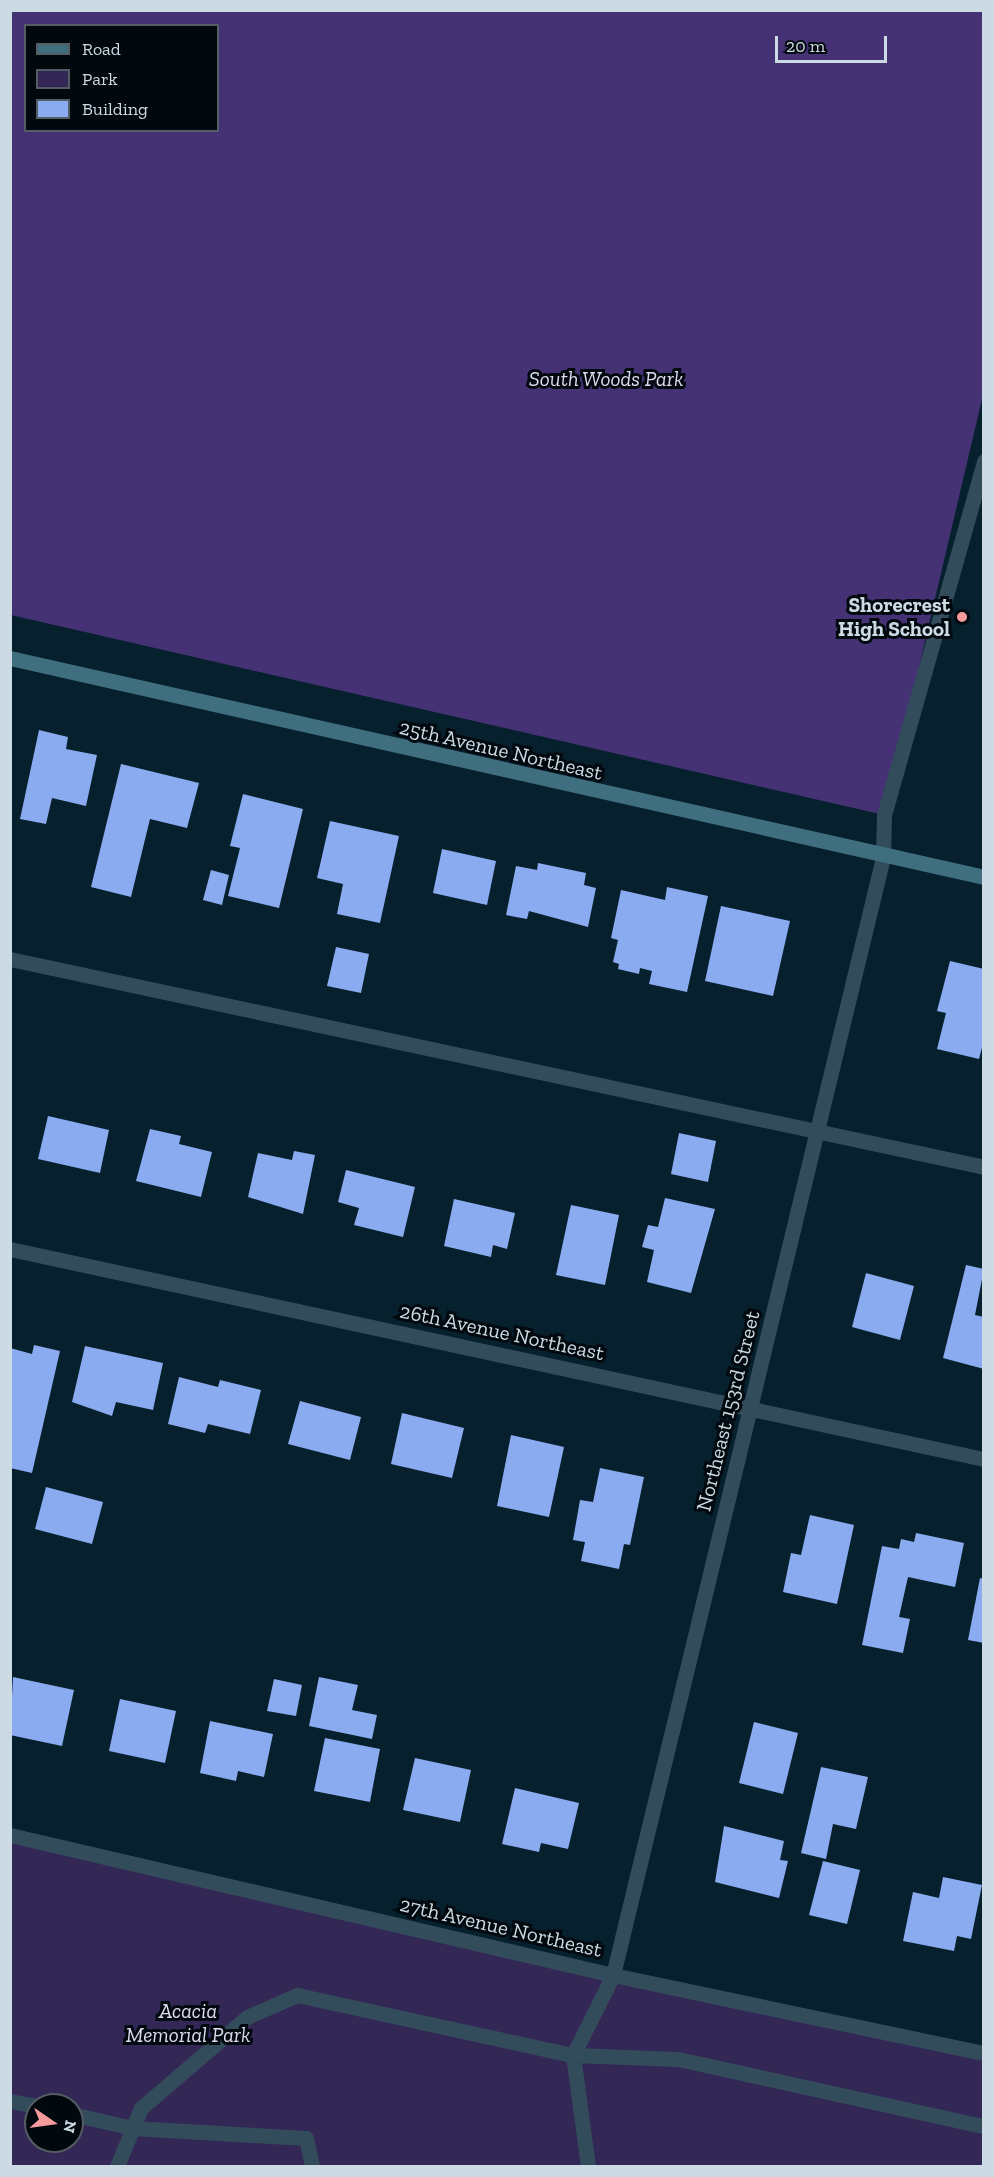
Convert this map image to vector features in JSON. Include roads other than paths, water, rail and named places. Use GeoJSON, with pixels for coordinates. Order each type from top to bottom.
{"type":"FeatureCollection","features":[{"type":"Feature","properties":{"kind":"street","name":"Northeast 153rd Street"},"geometry":{"type":"LineString","coordinates":[[573,2055],[613,1975],[883,857],[885,815],[978,501],[984,461]]}},
{"type":"Feature","properties":{"kind":"street","name":"25th Avenue Northeast"},"geometry":{"type":"LineString","coordinates":[[10,658],[883,857],[984,877]]}},
{"type":"Feature","properties":{"kind":"street"},"geometry":{"type":"LineString","coordinates":[[10,959],[984,1167]]}},
{"type":"Feature","properties":{"kind":"street","name":"26th Avenue Northeast"},"geometry":{"type":"LineString","coordinates":[[10,1249],[984,1459]]}},
{"type":"Feature","properties":{"kind":"street","name":"27th Avenue Northeast"},"geometry":{"type":"LineString","coordinates":[[10,1835],[613,1975],[984,2053]]}},
{"type":"Feature","properties":{"kind":"street"},"geometry":{"type":"LineString","coordinates":[[117,2166],[141,2108],[247,2017],[297,1995],[573,2055],[678,2059],[984,2126]]}},
{"type":"Feature","properties":{"kind":"street"},"geometry":{"type":"LineString","coordinates":[[573,2055],[588,2166]]}},
{"type":"Feature","properties":{"kind":"street"},"geometry":{"type":"LineString","coordinates":[[84,2117],[132,2128],[306,2138],[312,2166]]}},
{"type":"Feature","properties":{"kind":"place","name":"Shorecrest High School"},"geometry":{"type":"Point","coordinates":[962,617]}},
{"type":"Feature","properties":{"kind":"park label","name":"South Woods Park"},"geometry":{"type":"Point","coordinates":[606,379]}},
{"type":"Feature","properties":{"kind":"park label","name":"Acacia Memorial Park"},"geometry":{"type":"Point","coordinates":[188,2023]}}]}
